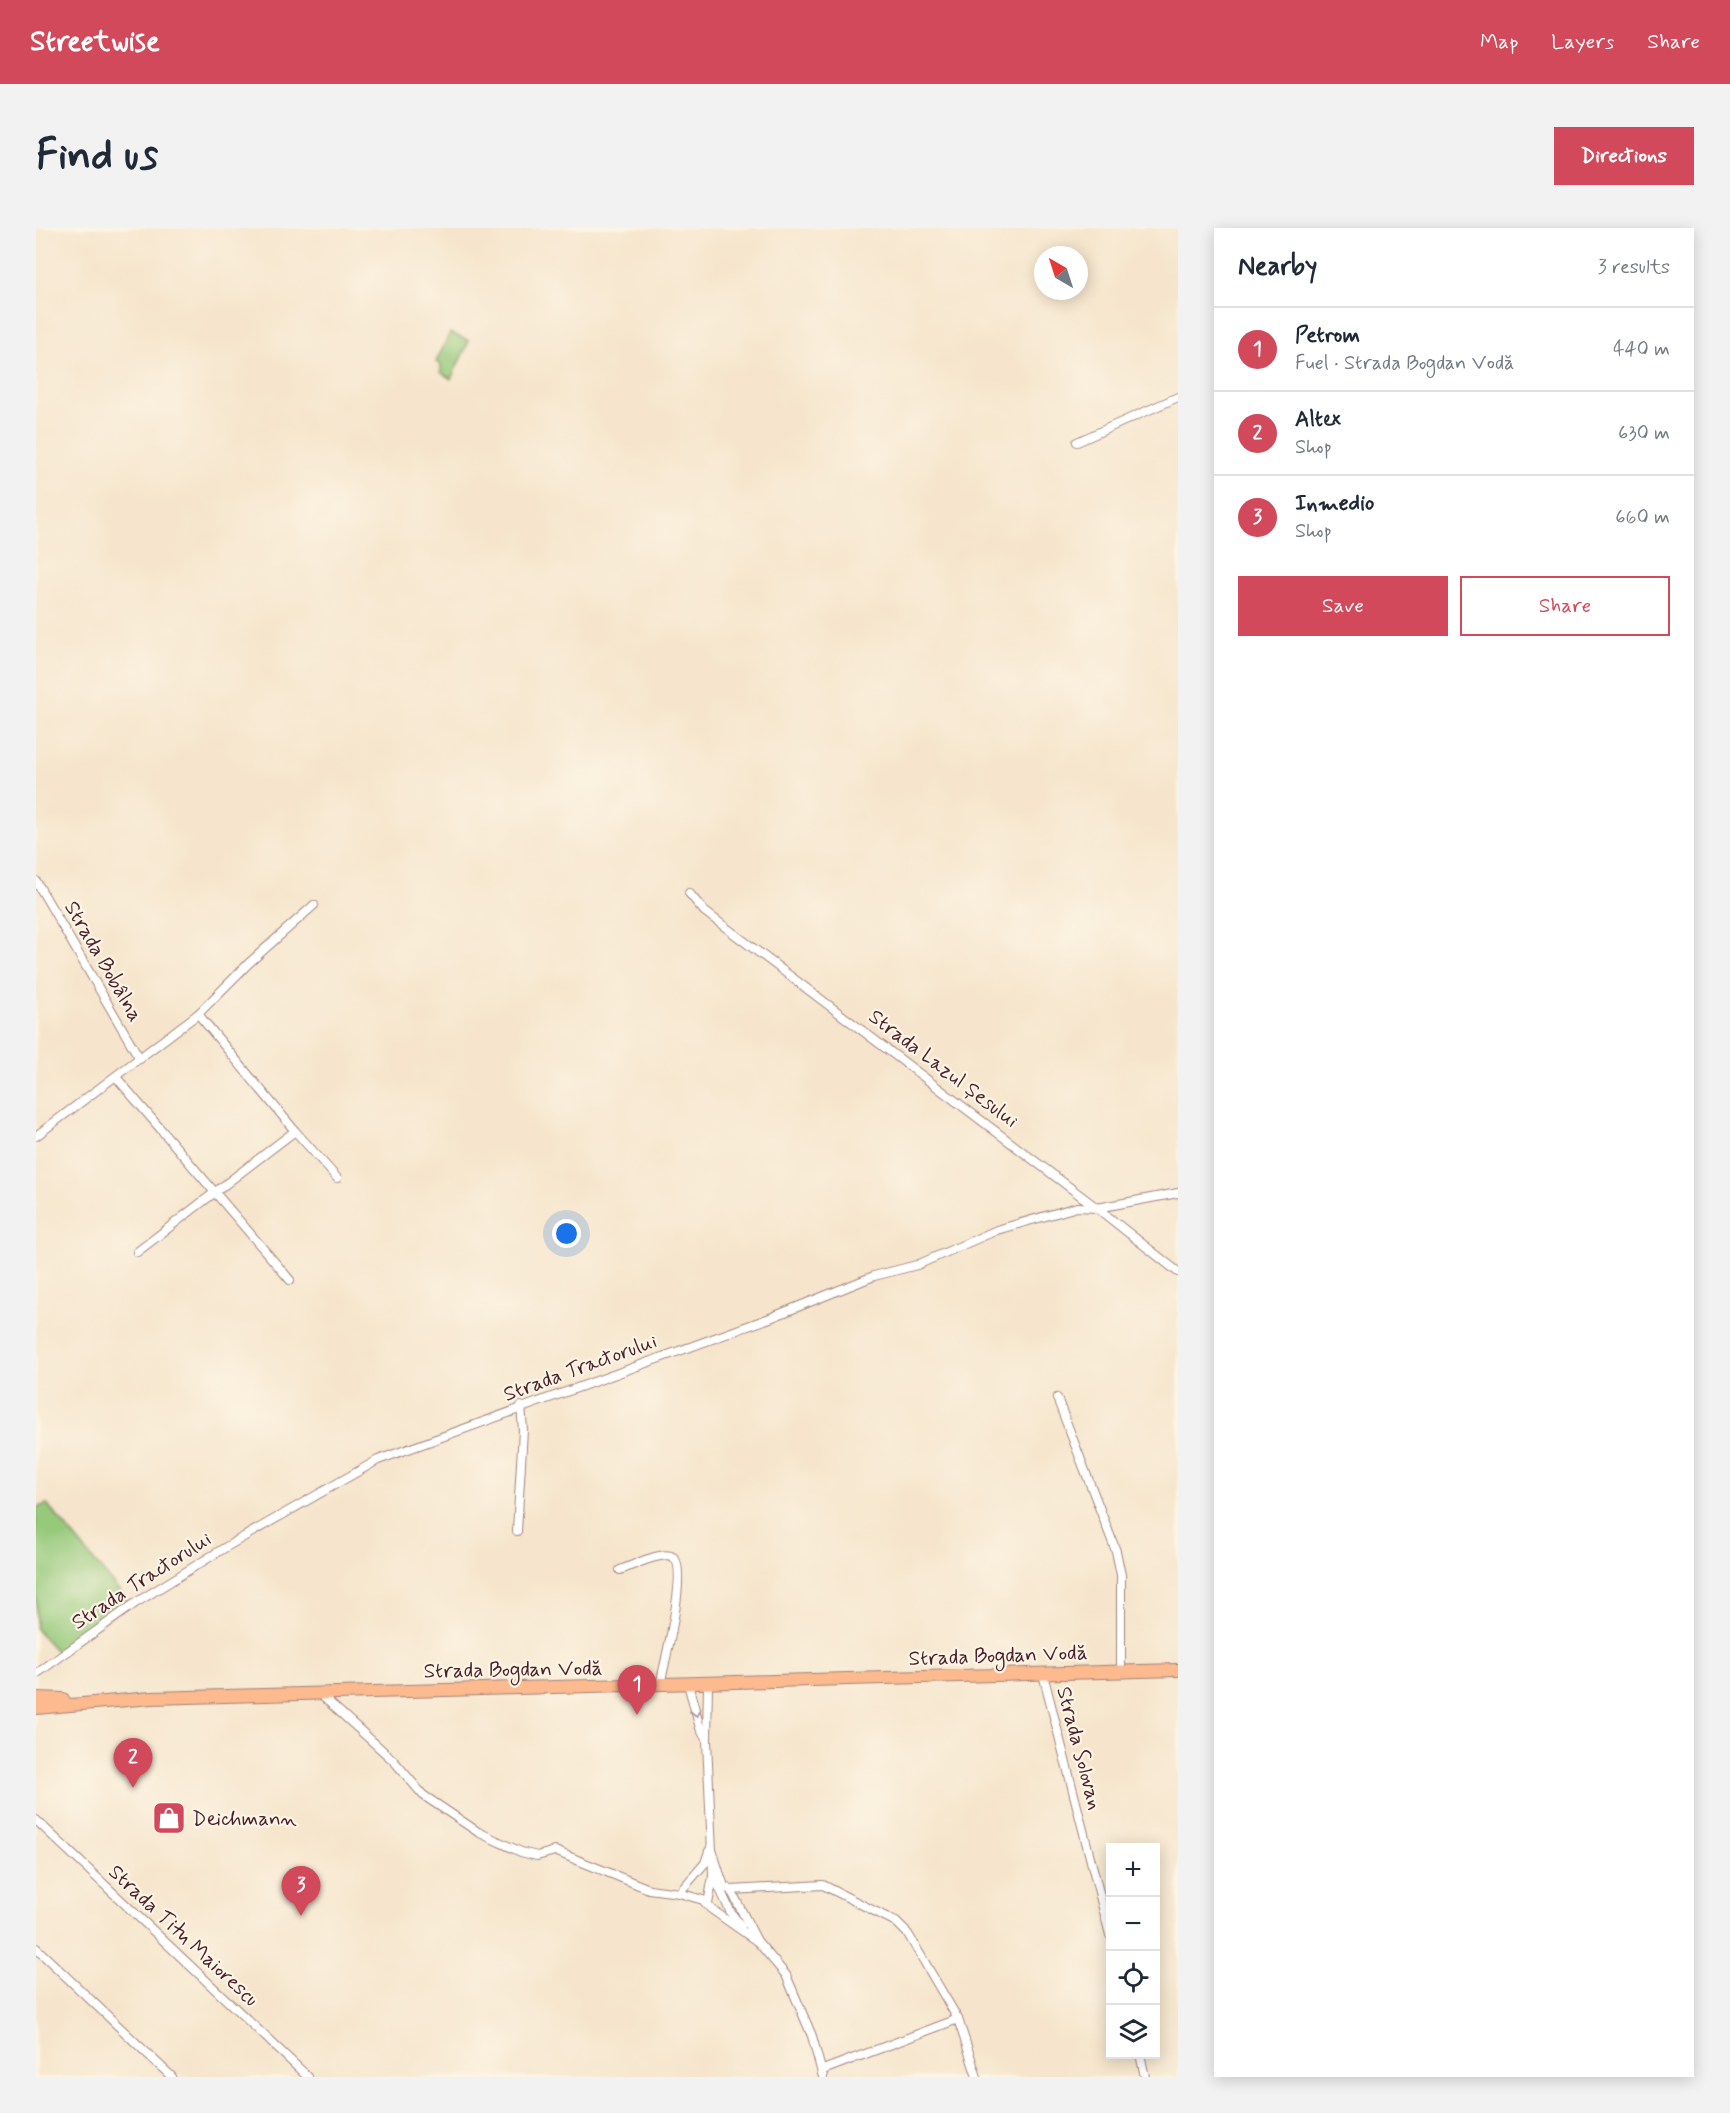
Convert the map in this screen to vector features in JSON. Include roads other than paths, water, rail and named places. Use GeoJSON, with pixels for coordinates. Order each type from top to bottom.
{"type":"FeatureCollection","features":[{"type":"Feature","properties":{"kind":"main road","name":"Strada Bogdan Vodă"},"geometry":{"type":"LineString","coordinates":[[36,1708],[100,1701],[319,1693],[1178,1670]]}},
{"type":"Feature","properties":{"kind":"main road","name":"Strada Bogdan Vodă"},"geometry":{"type":"LineString","coordinates":[[36,1698],[100,1701]]}},
{"type":"Feature","properties":{"kind":"street"},"geometry":{"type":"LineString","coordinates":[[1077,442],[1178,397]]}},
{"type":"Feature","properties":{"kind":"street","name":"Strada Bobâlna"},"geometry":{"type":"LineString","coordinates":[[36,881],[140,1059]]}},
{"type":"Feature","properties":{"kind":"street","name":"Strada Lazul Șesului"},"geometry":{"type":"LineString","coordinates":[[689,892],[704,910],[1178,1272]]}},
{"type":"Feature","properties":{"kind":"street"},"geometry":{"type":"LineString","coordinates":[[36,1136],[198,1014],[249,963],[314,905]]}},
{"type":"Feature","properties":{"kind":"street"},"geometry":{"type":"LineString","coordinates":[[198,1014],[336,1178]]}},
{"type":"Feature","properties":{"kind":"street"},"geometry":{"type":"LineString","coordinates":[[116,1077],[290,1280]]}},
{"type":"Feature","properties":{"kind":"street"},"geometry":{"type":"LineString","coordinates":[[137,1252],[216,1194],[295,1131]]}},
{"type":"Feature","properties":{"kind":"street","name":"Strada Tractorului"},"geometry":{"type":"LineString","coordinates":[[36,1674],[137,1602],[378,1460],[521,1406],[770,1318],[874,1276],[917,1265],[997,1230],[1077,1207],[1097,1208],[1178,1193]]}},
{"type":"Feature","properties":{"kind":"street"},"geometry":{"type":"LineString","coordinates":[[1057,1398],[1116,1551],[1121,1575],[1120,1671]]}},
{"type":"Feature","properties":{"kind":"street"},"geometry":{"type":"LineString","coordinates":[[517,1531],[524,1430],[521,1406]]}},
{"type":"Feature","properties":{"kind":"street"},"geometry":{"type":"LineString","coordinates":[[620,1570],[664,1554],[673,1556],[677,1561],[679,1580],[660,1685]]}},
{"type":"Feature","properties":{"kind":"street","name":"Strada Solovan"},"geometry":{"type":"LineString","coordinates":[[1043,1674],[1106,1919]]}},
{"type":"Feature","properties":{"kind":"street"},"geometry":{"type":"LineString","coordinates":[[708,1683],[707,1741],[713,1874],[708,1904]]}},
{"type":"Feature","properties":{"kind":"street"},"geometry":{"type":"LineString","coordinates":[[688,1684],[700,1728],[707,1741]]}},
{"type":"Feature","properties":{"kind":"street"},"geometry":{"type":"LineString","coordinates":[[319,1693],[394,1761],[423,1796],[478,1832],[521,1852],[537,1856],[555,1851],[649,1889],[679,1893],[708,1904],[711,1909],[758,1942]]}},
{"type":"Feature","properties":{"kind":"street","name":"Strada Titu Maiorescu"},"geometry":{"type":"LineString","coordinates":[[36,1820],[308,2077]]}},
{"type":"Feature","properties":{"kind":"street"},"geometry":{"type":"LineString","coordinates":[[679,1893],[705,1863],[711,1847]]}},
{"type":"Feature","properties":{"kind":"street"},"geometry":{"type":"LineString","coordinates":[[711,1847],[724,1886],[731,1890],[823,1885],[896,1922],[908,1934],[958,2019],[977,2077]]}},
{"type":"Feature","properties":{"kind":"street"},"geometry":{"type":"LineString","coordinates":[[713,1874],[737,1922],[758,1942],[786,1975],[812,2036],[823,2074],[958,2019]]}},
{"type":"Feature","properties":{"kind":"street"},"geometry":{"type":"LineString","coordinates":[[731,1890],[758,1942]]}},
{"type":"Feature","properties":{"kind":"street"},"geometry":{"type":"LineString","coordinates":[[722,1892],[736,1902]]}},
{"type":"Feature","properties":{"kind":"street"},"geometry":{"type":"LineString","coordinates":[[36,1948],[172,2077]]}},
{"type":"Feature","properties":{"kind":"street"},"geometry":{"type":"LineString","coordinates":[[1141,2059],[1145,2077]]}},
{"type":"Feature","properties":{"kind":"place","name":"Petrom"},"geometry":{"type":"Point","coordinates":[637,1715]}},
{"type":"Feature","properties":{"kind":"place","name":"Altex"},"geometry":{"type":"Point","coordinates":[133,1788]}},
{"type":"Feature","properties":{"kind":"place","name":"Deichmann"},"geometry":{"type":"Point","coordinates":[169,1818]}},
{"type":"Feature","properties":{"kind":"place","name":"Inmedio"},"geometry":{"type":"Point","coordinates":[301,1916]}}]}
